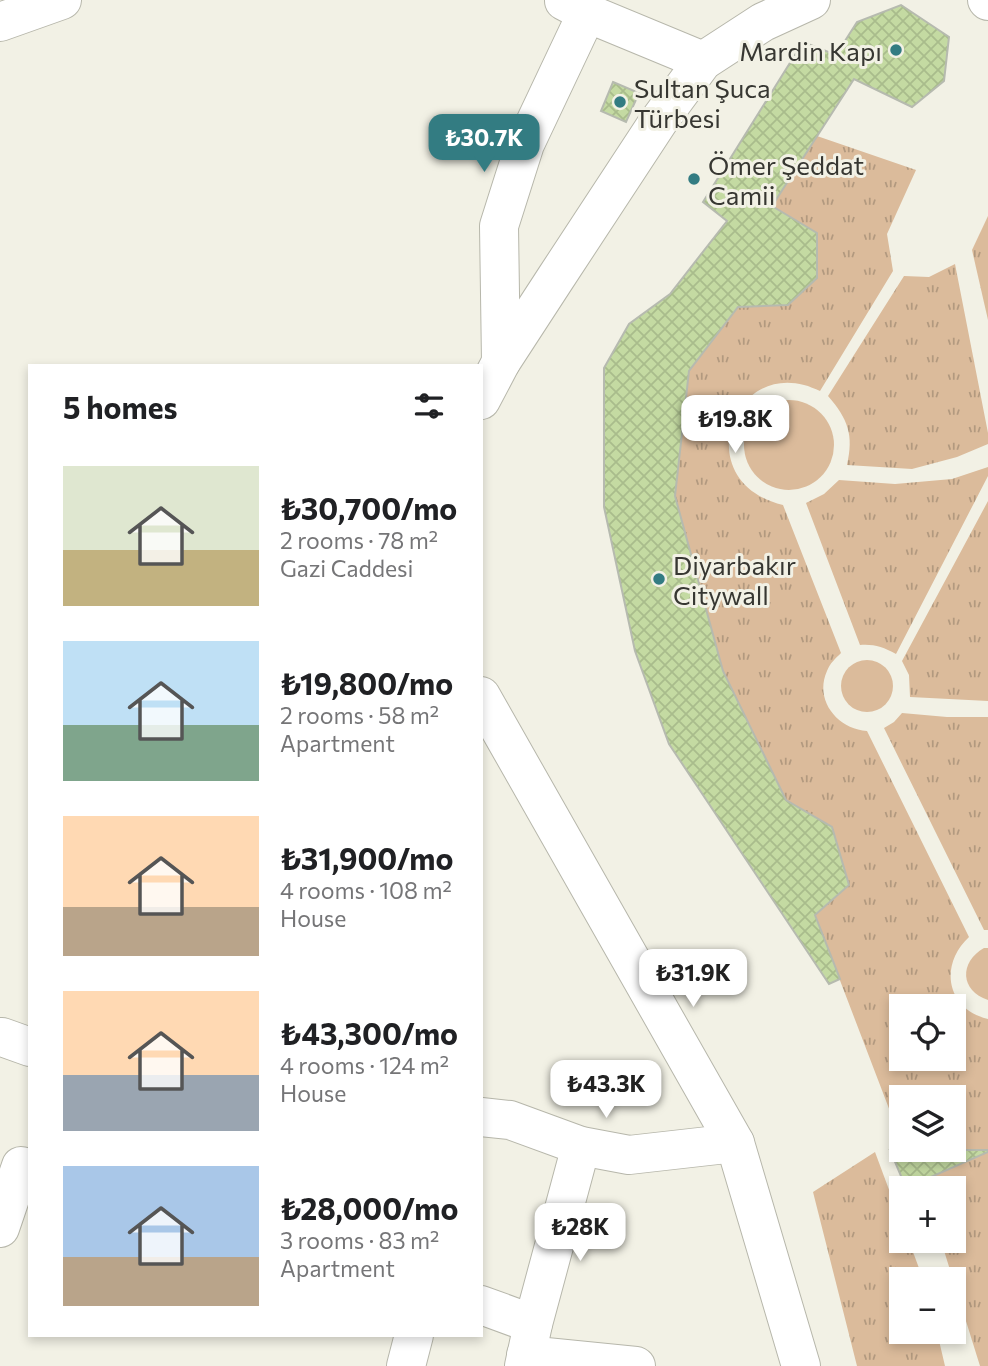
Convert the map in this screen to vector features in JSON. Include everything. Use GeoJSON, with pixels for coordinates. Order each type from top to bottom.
{"type":"FeatureCollection","features":[{"type":"Feature","properties":{"kind":"street"},"geometry":{"type":"LineString","coordinates":[[0,22],[62,0]]}},
{"type":"Feature","properties":{"kind":"street"},"geometry":{"type":"LineString","coordinates":[[483,396],[501,362],[658,122],[704,61],[763,22],[811,0]]}},
{"type":"Feature","properties":{"kind":"street"},"geometry":{"type":"LineString","coordinates":[[501,362],[499,226],[525,144],[575,7],[704,61]]}},
{"type":"Feature","properties":{"kind":"street"},"geometry":{"type":"LineString","coordinates":[[483,700],[735,1143],[801,1366]]}},
{"type":"Feature","properties":{"kind":"street"},"geometry":{"type":"LineString","coordinates":[[483,1117],[510,1120],[581,1146],[629,1155],[735,1143]]}},
{"type":"Feature","properties":{"kind":"street"},"geometry":{"type":"LineString","coordinates":[[528,1348],[581,1146]]}},
{"type":"Feature","properties":{"kind":"street"},"geometry":{"type":"LineString","coordinates":[[0,1228],[21,1166],[28,1168]]}},
{"type":"Feature","properties":{"kind":"street"},"geometry":{"type":"LineString","coordinates":[[483,1307],[528,1348],[636,1366]]}},
{"type":"Feature","properties":{"kind":"street"},"geometry":{"type":"LineString","coordinates":[[406,1366],[413,1337]]}},
{"type":"Feature","properties":{"kind":"green space"},"geometry":{"type":"Polygon","coordinates":[[[817,136],[916,170],[887,234],[893,271],[820,391],[804,385],[778,383],[756,392],[740,408],[731,429],[729,452],[737,474],[754,492],[783,505],[841,653],[827,671],[824,682],[826,702],[831,711],[846,725],[867,731],[969,937],[953,960],[951,973],[955,994],[889,994],[889,1071],[966,1071],[966,1008],[988,1019],[988,1366],[980,1366],[966,1321],[966,1267],[949,1267],[945,1253],[966,1253],[966,1176],[934,1176],[952,1168],[950,1162],[966,1162],[966,1085],[889,1085],[889,1109],[815,915],[832,827],[786,800],[723,671],[675,496],[689,371],[738,307],[788,305],[817,278],[817,233],[772,206],[817,136]]]}},
{"type":"Feature","properties":{"kind":"green space"},"geometry":{"type":"Polygon","coordinates":[[[988,216],[988,320],[972,250],[988,216]]]}},
{"type":"Feature","properties":{"kind":"green space"},"geometry":{"type":"Polygon","coordinates":[[[955,264],[988,444],[957,457],[912,469],[847,465],[850,445],[848,428],[828,396],[904,276],[929,277],[955,264]]]}},
{"type":"Feature","properties":{"kind":"green space"},"geometry":{"type":"Polygon","coordinates":[[[789,400],[806,404],[821,413],[830,428],[834,445],[830,462],[821,477],[806,486],[789,490],[772,486],[757,477],[748,462],[744,445],[748,428],[757,413],[772,404],[789,400]]]}},
{"type":"Feature","properties":{"kind":"green space"},"geometry":{"type":"Polygon","coordinates":[[[988,467],[988,476],[896,654],[878,646],[860,645],[806,503],[824,494],[839,480],[895,484],[952,479],[988,467]]]}},
{"type":"Feature","properties":{"kind":"green space"},"geometry":{"type":"Polygon","coordinates":[[[988,501],[988,701],[910,697],[909,675],[902,661],[988,501]]]}},
{"type":"Feature","properties":{"kind":"green space"},"geometry":{"type":"Polygon","coordinates":[[[867,660],[886,667],[893,686],[886,705],[867,712],[848,705],[841,686],[848,667],[867,660]]]}},
{"type":"Feature","properties":{"kind":"green space"},"geometry":{"type":"Polygon","coordinates":[[[902,713],[988,717],[988,930],[984,930],[884,728],[902,713]]]}},
{"type":"Feature","properties":{"kind":"green space"},"geometry":{"type":"Polygon","coordinates":[[[984,948],[988,948],[988,1000],[972,990],[966,976],[970,961],[984,948]]]}},
{"type":"Feature","properties":{"kind":"green space"},"geometry":{"type":"Polygon","coordinates":[[[875,1152],[889,1190],[889,1253],[913,1253],[919,1267],[889,1267],[889,1344],[940,1344],[945,1366],[857,1366],[813,1192],[875,1152]]]}},
{"type":"Feature","properties":{"kind":"building","name":"Diyarbakır Citywall"},"geometry":{"type":"Polygon","coordinates":[[[901,5],[949,37],[944,81],[912,107],[854,79],[772,206],[817,233],[817,278],[788,305],[738,307],[689,371],[675,496],[723,671],[786,800],[832,827],[849,885],[815,915],[840,979],[829,984],[669,744],[635,651],[604,507],[604,368],[629,324],[670,294],[727,221],[703,202],[803,42],[836,55],[857,22],[901,5]]]}},
{"type":"Feature","properties":{"kind":"building","name":"Sultan Şuca Türbesi"},"geometry":{"type":"Polygon","coordinates":[[[613,82],[639,93],[626,122],[601,111],[613,82]]]}},
{"type":"Feature","properties":{"kind":"building"},"geometry":{"type":"Polygon","coordinates":[[[966,1150],[988,1152],[966,1162],[966,1150]]]}},
{"type":"Feature","properties":{"kind":"building"},"geometry":{"type":"Polygon","coordinates":[[[895,1162],[965,1162],[933,1176],[901,1176],[895,1162]]]}},
{"type":"Feature","properties":{"kind":"place","name":"Mardin Kapı"},"geometry":{"type":"Point","coordinates":[896,50]}},
{"type":"Feature","properties":{"kind":"place","name":"Sultan Şuca Türbesi"},"geometry":{"type":"Point","coordinates":[620,102]}},
{"type":"Feature","properties":{"kind":"place","name":"Ömer Şeddat Camii"},"geometry":{"type":"Point","coordinates":[694,179]}},
{"type":"Feature","properties":{"kind":"place","name":"Diyarbakır Citywall"},"geometry":{"type":"Point","coordinates":[659,579]}}]}
